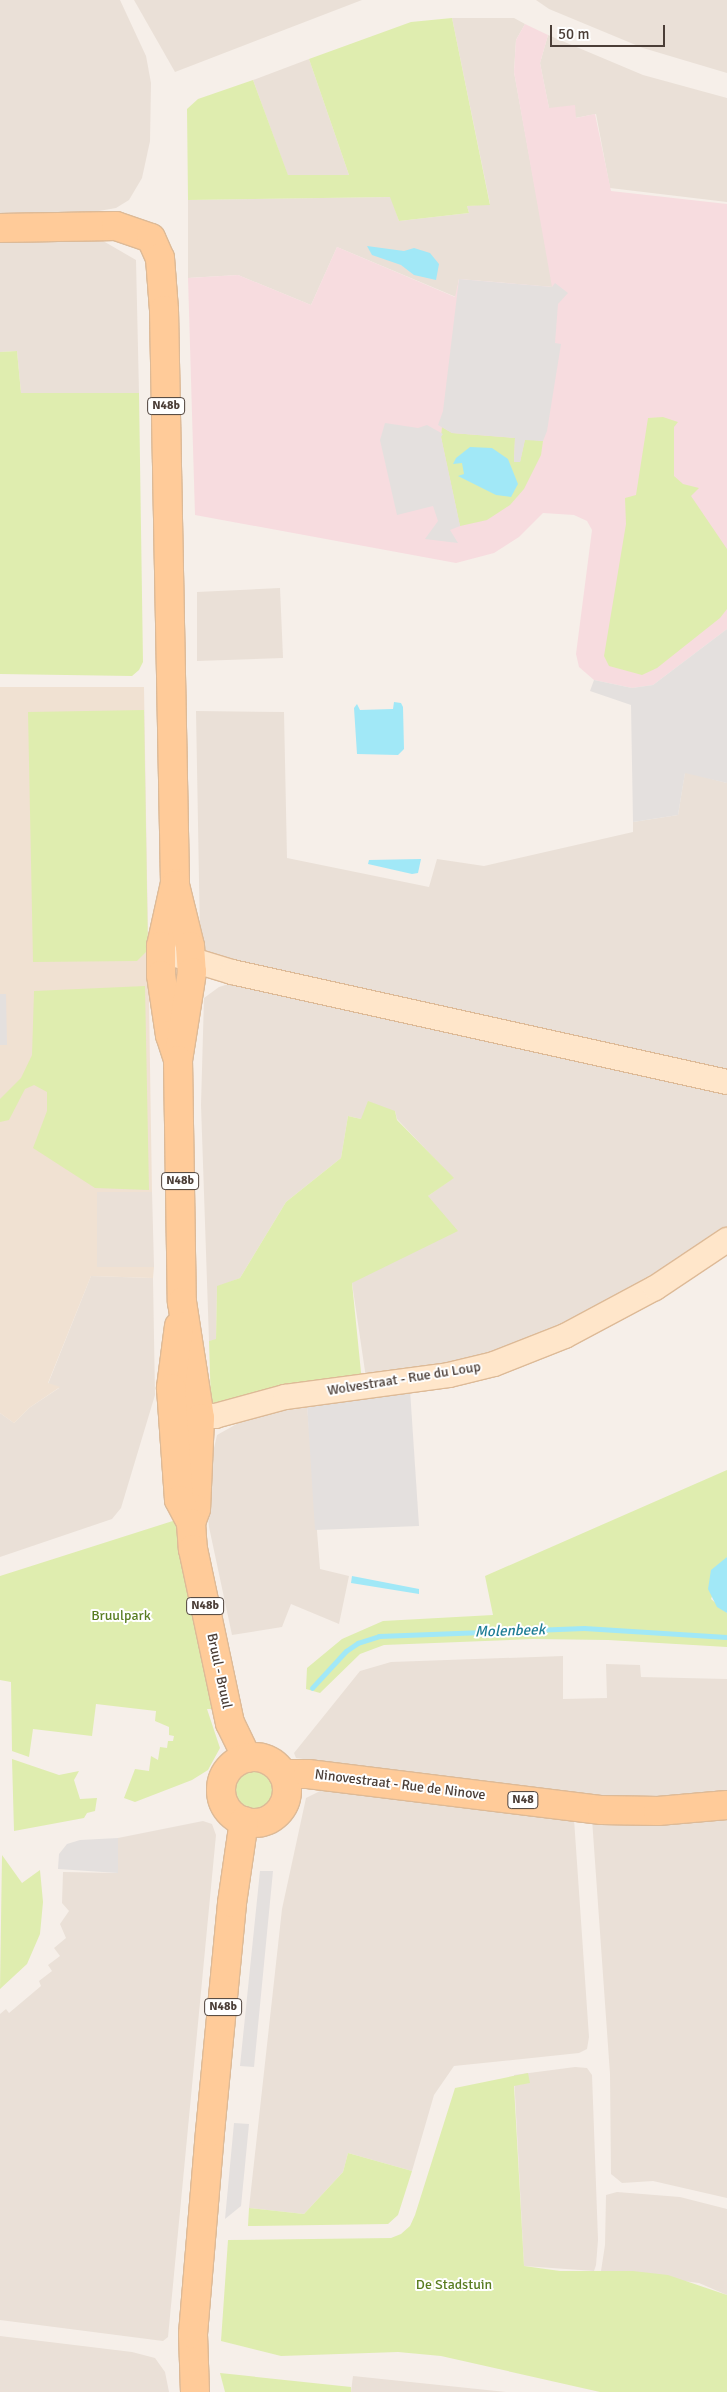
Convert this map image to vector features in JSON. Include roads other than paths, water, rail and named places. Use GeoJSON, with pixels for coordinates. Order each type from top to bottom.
{"type":"FeatureCollection","features":[{"type":"Feature","properties":{"kind":"main road","name":"N48b"},"geometry":{"type":"LineString","coordinates":[[0,228],[103,224],[139,231],[154,241],[164,291],[175,883],[191,972],[178,1060],[182,1302],[200,1418],[196,1509],[191,1523]]}},
{"type":"Feature","properties":{"kind":"main road","name":"N48b"},"geometry":{"type":"LineString","coordinates":[[175,883],[161,946],[162,974],[170,1035],[178,1060]]}},
{"type":"Feature","properties":{"kind":"main road","name":"N48b"},"geometry":{"type":"LineString","coordinates":[[182,1302],[171,1388],[171,1412],[179,1500],[191,1523]]}},
{"type":"Feature","properties":{"kind":"main road","name":"Bruul - Bruul"},"geometry":{"type":"LineString","coordinates":[[191,1523],[193,1549],[230,1723],[247,1758]]}},
{"type":"Feature","properties":{"kind":"main road"},"geometry":{"type":"LineString","coordinates":[[247,1758],[270,1761],[283,1774],[287,1790],[281,1810],[264,1822],[244,1822],[226,1807],[221,1790],[229,1769],[247,1758]]}},
{"type":"Feature","properties":{"kind":"main road","name":"Ninovestraat - Rue de Ninove"},"geometry":{"type":"LineString","coordinates":[[283,1774],[308,1774],[602,1810],[668,1811],[727,1805]]}},
{"type":"Feature","properties":{"kind":"main road","name":"N48b"},"geometry":{"type":"LineString","coordinates":[[195,2392],[193,2354],[205,2194],[234,1886],[244,1822]]}},
{"type":"Feature","properties":{"kind":"street"},"geometry":{"type":"LineString","coordinates":[[179,955],[191,972],[176,991],[162,974],[179,955]]}},
{"type":"Feature","properties":{"kind":"street"},"geometry":{"type":"LineString","coordinates":[[191,972],[232,972],[727,1082]]}},
{"type":"Feature","properties":{"kind":"street","name":"Wolvestraat - Rue du Loup"},"geometry":{"type":"LineString","coordinates":[[171,1412],[200,1418],[285,1398],[449,1375],[510,1359],[565,1336],[654,1288],[727,1240]]}},
{"type":"Feature","properties":{"kind":"water"},"geometry":{"type":"Polygon","coordinates":[[[367,246],[404,251],[414,248],[430,253],[439,264],[436,280],[414,275],[401,265],[372,255],[367,246]]]}},
{"type":"Feature","properties":{"kind":"water"},"geometry":{"type":"Polygon","coordinates":[[[470,447],[492,448],[508,459],[518,484],[511,497],[496,495],[458,476],[464,474],[462,463],[453,464],[456,458],[470,447]]]}},
{"type":"Feature","properties":{"kind":"water"},"geometry":{"type":"Polygon","coordinates":[[[394,702],[401,703],[403,707],[404,749],[398,755],[357,754],[354,708],[357,704],[360,710],[393,709],[394,702]]]}},
{"type":"Feature","properties":{"kind":"water"},"geometry":{"type":"Polygon","coordinates":[[[421,859],[418,873],[412,874],[368,864],[369,860],[421,859]]]}},
{"type":"Feature","properties":{"kind":"water"},"geometry":{"type":"Polygon","coordinates":[[[727,1557],[727,1613],[717,1607],[708,1589],[711,1570],[727,1557]]]}},
{"type":"Feature","properties":{"kind":"water"},"geometry":{"type":"Polygon","coordinates":[[[352,1576],[419,1589],[419,1594],[351,1583],[352,1576]]]}},
{"type":"Feature","properties":{"kind":"waterway","name":"Molenbeek"},"geometry":{"type":"LineString","coordinates":[[312,1688],[346,1651],[358,1643],[379,1636],[584,1628],[727,1637]]}},
{"type":"Feature","properties":{"kind":"park label","name":"Bruulpark"},"geometry":{"type":"Point","coordinates":[121,1616]}},
{"type":"Feature","properties":{"kind":"park label","name":"De Stadstuin"},"geometry":{"type":"Point","coordinates":[454,2285]}}]}
